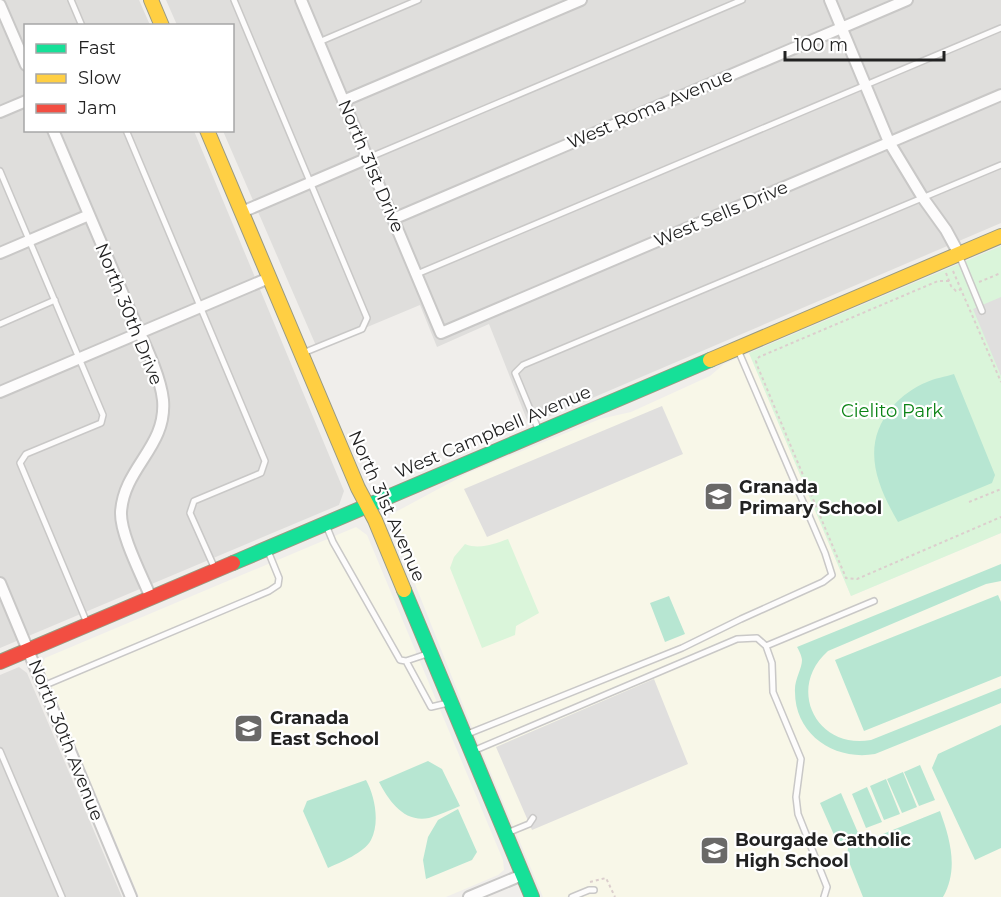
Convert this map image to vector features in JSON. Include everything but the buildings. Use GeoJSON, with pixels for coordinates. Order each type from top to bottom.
{"type":"FeatureCollection","features":[{"type":"Feature","properties":{"kind":"street"},"geometry":{"type":"LineString","coordinates":[[151,0],[161,24]]}},
{"type":"Feature","properties":{"kind":"street","name":"North 31st Drive"},"geometry":{"type":"LineString","coordinates":[[301,0],[441,333]]}},
{"type":"Feature","properties":{"kind":"street"},"geometry":{"type":"LineString","coordinates":[[343,101],[580,0]]}},
{"type":"Feature","properties":{"kind":"street"},"geometry":{"type":"LineString","coordinates":[[830,0],[889,142],[923,198],[946,230],[958,254]]}},
{"type":"Feature","properties":{"kind":"street","name":"West Roma Avenue"},"geometry":{"type":"LineString","coordinates":[[393,219],[907,0]]}},
{"type":"Feature","properties":{"kind":"street"},"geometry":{"type":"LineString","coordinates":[[0,5],[24,60]]}},
{"type":"Feature","properties":{"kind":"street","name":"West Sells Drive"},"geometry":{"type":"LineString","coordinates":[[441,333],[1001,95]]}},
{"type":"Feature","properties":{"kind":"street"},"geometry":{"type":"LineString","coordinates":[[0,112],[24,102]]}},
{"type":"Feature","properties":{"kind":"street","name":"North 30th Drive"},"geometry":{"type":"LineString","coordinates":[[54,132],[140,334],[163,398],[163,416],[156,441],[134,472],[125,490],[121,514],[127,541],[151,598]]}},
{"type":"Feature","properties":{"kind":"street","name":"North 31st Avenue"},"geometry":{"type":"LineString","coordinates":[[208,132],[301,354],[368,505],[532,897]]}},
{"type":"Feature","properties":{"kind":"street"},"geometry":{"type":"LineString","coordinates":[[242,212],[368,158]]}},
{"type":"Feature","properties":{"kind":"street"},"geometry":{"type":"LineString","coordinates":[[0,253],[88,215]]}},
{"type":"Feature","properties":{"kind":"street","name":"West Campbell Avenue"},"geometry":{"type":"LineString","coordinates":[[0,662],[1001,236]]}},
{"type":"Feature","properties":{"kind":"street"},"geometry":{"type":"LineString","coordinates":[[0,392],[269,278]]}},
{"type":"Feature","properties":{"kind":"street","name":"North 30th Avenue"},"geometry":{"type":"LineString","coordinates":[[0,583],[131,897]]}},
{"type":"Feature","properties":{"kind":"street"},"geometry":{"type":"LineString","coordinates":[[469,897],[522,875]]}},
{"type":"Feature","properties":{"kind":"lane"},"geometry":{"type":"LineString","coordinates":[[71,0],[81,24]]}},
{"type":"Feature","properties":{"kind":"lane"},"geometry":{"type":"LineString","coordinates":[[234,0],[367,318],[362,329],[301,354]]}},
{"type":"Feature","properties":{"kind":"lane"},"geometry":{"type":"LineString","coordinates":[[319,42],[418,0]]}},
{"type":"Feature","properties":{"kind":"lane"},"geometry":{"type":"LineString","coordinates":[[368,158],[742,0]]}},
{"type":"Feature","properties":{"kind":"lane"},"geometry":{"type":"LineString","coordinates":[[417,274],[1001,28]]}},
{"type":"Feature","properties":{"kind":"lane"},"geometry":{"type":"LineString","coordinates":[[127,132],[265,461],[261,473],[194,501],[190,513],[215,570]]}},
{"type":"Feature","properties":{"kind":"lane"},"geometry":{"type":"LineString","coordinates":[[539,432],[515,373],[523,365],[1001,165]]}},
{"type":"Feature","properties":{"kind":"lane"},"geometry":{"type":"LineString","coordinates":[[0,171],[2,183],[30,240],[103,415],[101,423],[26,454],[20,463],[88,624]]}},
{"type":"Feature","properties":{"kind":"lane"},"geometry":{"type":"LineString","coordinates":[[958,254],[982,310]]}},
{"type":"Feature","properties":{"kind":"lane"},"geometry":{"type":"LineString","coordinates":[[0,324],[55,300]]}},
{"type":"Feature","properties":{"kind":"lane"},"geometry":{"type":"LineString","coordinates":[[465,735],[682,648],[823,582],[832,575],[825,553],[737,349]]}},
{"type":"Feature","properties":{"kind":"lane"},"geometry":{"type":"LineString","coordinates":[[325,523],[333,542],[400,660],[406,661],[430,652]]}},
{"type":"Feature","properties":{"kind":"lane"},"geometry":{"type":"LineString","coordinates":[[43,686],[269,591],[278,585],[279,578],[267,548]]}},
{"type":"Feature","properties":{"kind":"lane"},"geometry":{"type":"LineString","coordinates":[[766,646],[874,601]]}},
{"type":"Feature","properties":{"kind":"lane"},"geometry":{"type":"LineString","coordinates":[[471,751],[737,639],[757,638],[766,646],[772,663],[773,692],[801,759],[796,797],[798,814],[827,888],[824,897]]}},
{"type":"Feature","properties":{"kind":"lane"},"geometry":{"type":"LineString","coordinates":[[406,661],[431,707],[451,702]]}},
{"type":"Feature","properties":{"kind":"lane"},"geometry":{"type":"LineString","coordinates":[[0,751],[62,897]]}},
{"type":"Feature","properties":{"kind":"lane"},"geometry":{"type":"LineString","coordinates":[[506,834],[529,824],[532,818]]}},
{"type":"Feature","properties":{"kind":"lane"},"geometry":{"type":"LineString","coordinates":[[572,897],[594,890]]}},
{"type":"Feature","properties":{"kind":"path"},"geometry":{"type":"LineString","coordinates":[[952,268],[1001,382]]}},
{"type":"Feature","properties":{"kind":"path"},"geometry":{"type":"LineString","coordinates":[[945,271],[949,281],[938,281],[759,357],[756,361],[846,578],[856,579],[1001,517]]}},
{"type":"Feature","properties":{"kind":"path"},"geometry":{"type":"LineString","coordinates":[[969,502],[1001,489]]}},
{"type":"Feature","properties":{"kind":"shaded area"},"geometry":{"type":"Polygon","coordinates":[[[0,0],[139,0],[150,24],[24,24],[24,132],[194,132],[344,491],[339,505],[0,648],[0,0]]]}},
{"type":"Feature","properties":{"kind":"shaded area"},"geometry":{"type":"Polygon","coordinates":[[[166,0],[1001,0],[1001,223],[529,425],[489,324],[437,347],[420,305],[317,348],[223,132],[234,132],[234,24],[177,24],[166,0]]]}},
{"type":"Feature","properties":{"kind":"shaded area"},"geometry":{"type":"Polygon","coordinates":[[[1001,297],[1001,376],[973,309],[1001,297]]]}},
{"type":"Feature","properties":{"kind":"shaded area"},"geometry":{"type":"Polygon","coordinates":[[[749,353],[851,596],[1001,533],[1001,897],[543,897],[477,740],[390,521],[390,515],[468,473],[600,419],[631,412],[710,376],[724,364],[749,353]]]}},
{"type":"Feature","properties":{"kind":"shaded area"},"geometry":{"type":"Polygon","coordinates":[[[662,406],[683,454],[487,537],[464,489],[662,406]]]}},
{"type":"Feature","properties":{"kind":"shaded area"},"geometry":{"type":"Polygon","coordinates":[[[356,527],[367,535],[503,860],[504,870],[498,875],[446,897],[139,897],[42,666],[45,658],[356,527]]]}},
{"type":"Feature","properties":{"kind":"shaded area"},"geometry":{"type":"Polygon","coordinates":[[[19,667],[27,673],[122,897],[0,897],[0,675],[19,667]]]}},
{"type":"Feature","properties":{"kind":"shaded area"},"geometry":{"type":"Polygon","coordinates":[[[654,679],[688,764],[532,830],[496,747],[654,679]]]}},
{"type":"Feature","properties":{"kind":"green space","name":"Cielito Park"},"geometry":{"type":"Polygon","coordinates":[[[1001,246],[1001,533],[851,596],[749,353],[1001,246]]]}},
{"type":"Feature","properties":{"kind":"green space"},"geometry":{"type":"Polygon","coordinates":[[[954,374],[995,475],[992,483],[898,522],[878,479],[874,449],[877,435],[883,420],[904,395],[917,386],[954,374]]]}},
{"type":"Feature","properties":{"kind":"green space"},"geometry":{"type":"Polygon","coordinates":[[[508,539],[539,613],[516,626],[515,635],[482,648],[450,568],[454,557],[465,544],[481,546],[508,539]]]}},
{"type":"Feature","properties":{"kind":"green space"},"geometry":{"type":"Polygon","coordinates":[[[1001,564],[1001,581],[986,584],[828,651],[816,666],[809,682],[809,698],[813,713],[822,726],[835,736],[852,741],[871,740],[1001,688],[1001,703],[875,754],[860,755],[832,749],[810,732],[802,721],[797,707],[795,688],[802,660],[797,647],[1001,564]]]}},
{"type":"Feature","properties":{"kind":"green space"},"geometry":{"type":"Polygon","coordinates":[[[998,595],[1001,602],[1001,676],[864,731],[835,660],[998,595]]]}},
{"type":"Feature","properties":{"kind":"green space"},"geometry":{"type":"Polygon","coordinates":[[[669,596],[685,634],[665,642],[650,603],[669,596]]]}},
{"type":"Feature","properties":{"kind":"green space"},"geometry":{"type":"Polygon","coordinates":[[[1001,725],[1001,848],[975,860],[932,768],[938,754],[1001,725]]]}},
{"type":"Feature","properties":{"kind":"green space"},"geometry":{"type":"Polygon","coordinates":[[[428,761],[442,769],[460,806],[429,818],[420,819],[398,809],[379,782],[428,761]]]}},
{"type":"Feature","properties":{"kind":"green space"},"geometry":{"type":"Polygon","coordinates":[[[920,765],[935,800],[919,806],[904,772],[920,765]]]}},
{"type":"Feature","properties":{"kind":"green space"},"geometry":{"type":"Polygon","coordinates":[[[903,772],[917,807],[902,813],[887,779],[903,772]]]}},
{"type":"Feature","properties":{"kind":"green space"},"geometry":{"type":"Polygon","coordinates":[[[886,779],[900,814],[884,820],[870,786],[886,779]]]}},
{"type":"Feature","properties":{"kind":"green space"},"geometry":{"type":"Polygon","coordinates":[[[366,780],[372,794],[376,818],[371,840],[358,853],[328,868],[303,811],[307,801],[366,780]]]}},
{"type":"Feature","properties":{"kind":"green space"},"geometry":{"type":"Polygon","coordinates":[[[867,787],[882,822],[866,828],[852,794],[867,787]]]}},
{"type":"Feature","properties":{"kind":"green space"},"geometry":{"type":"Polygon","coordinates":[[[841,793],[859,835],[838,844],[820,803],[841,793]]]}},
{"type":"Feature","properties":{"kind":"green space"},"geometry":{"type":"Polygon","coordinates":[[[458,809],[477,852],[472,860],[426,879],[423,860],[428,837],[438,820],[458,809]]]}},
{"type":"Feature","properties":{"kind":"green space"},"geometry":{"type":"Polygon","coordinates":[[[940,811],[950,843],[952,865],[951,876],[943,897],[863,897],[847,857],[848,848],[940,811]]]}},
{"type":"Feature","properties":{"kind":"traffic: fast"},"geometry":{"type":"LineString","coordinates":[[233,563],[710,360]]}},
{"type":"Feature","properties":{"kind":"traffic: fast"},"geometry":{"type":"LineString","coordinates":[[404,590],[532,897]]}},
{"type":"Feature","properties":{"kind":"traffic: slow"},"geometry":{"type":"LineString","coordinates":[[151,0],[161,24]]}},
{"type":"Feature","properties":{"kind":"traffic: slow"},"geometry":{"type":"LineString","coordinates":[[208,132],[358,488],[375,520],[404,590]]}},
{"type":"Feature","properties":{"kind":"traffic: slow"},"geometry":{"type":"LineString","coordinates":[[710,360],[1001,236]]}},
{"type":"Feature","properties":{"kind":"traffic: jam"},"geometry":{"type":"LineString","coordinates":[[0,662],[233,563]]}},
{"type":"Feature","properties":{"kind":"place","name":"Granada Primary School"},"geometry":{"type":"Point","coordinates":[718,497]}},
{"type":"Feature","properties":{"kind":"place","name":"Granada East School"},"geometry":{"type":"Point","coordinates":[249,728]}},
{"type":"Feature","properties":{"kind":"place","name":"Bourgade Catholic High School"},"geometry":{"type":"Point","coordinates":[714,850]}}]}
